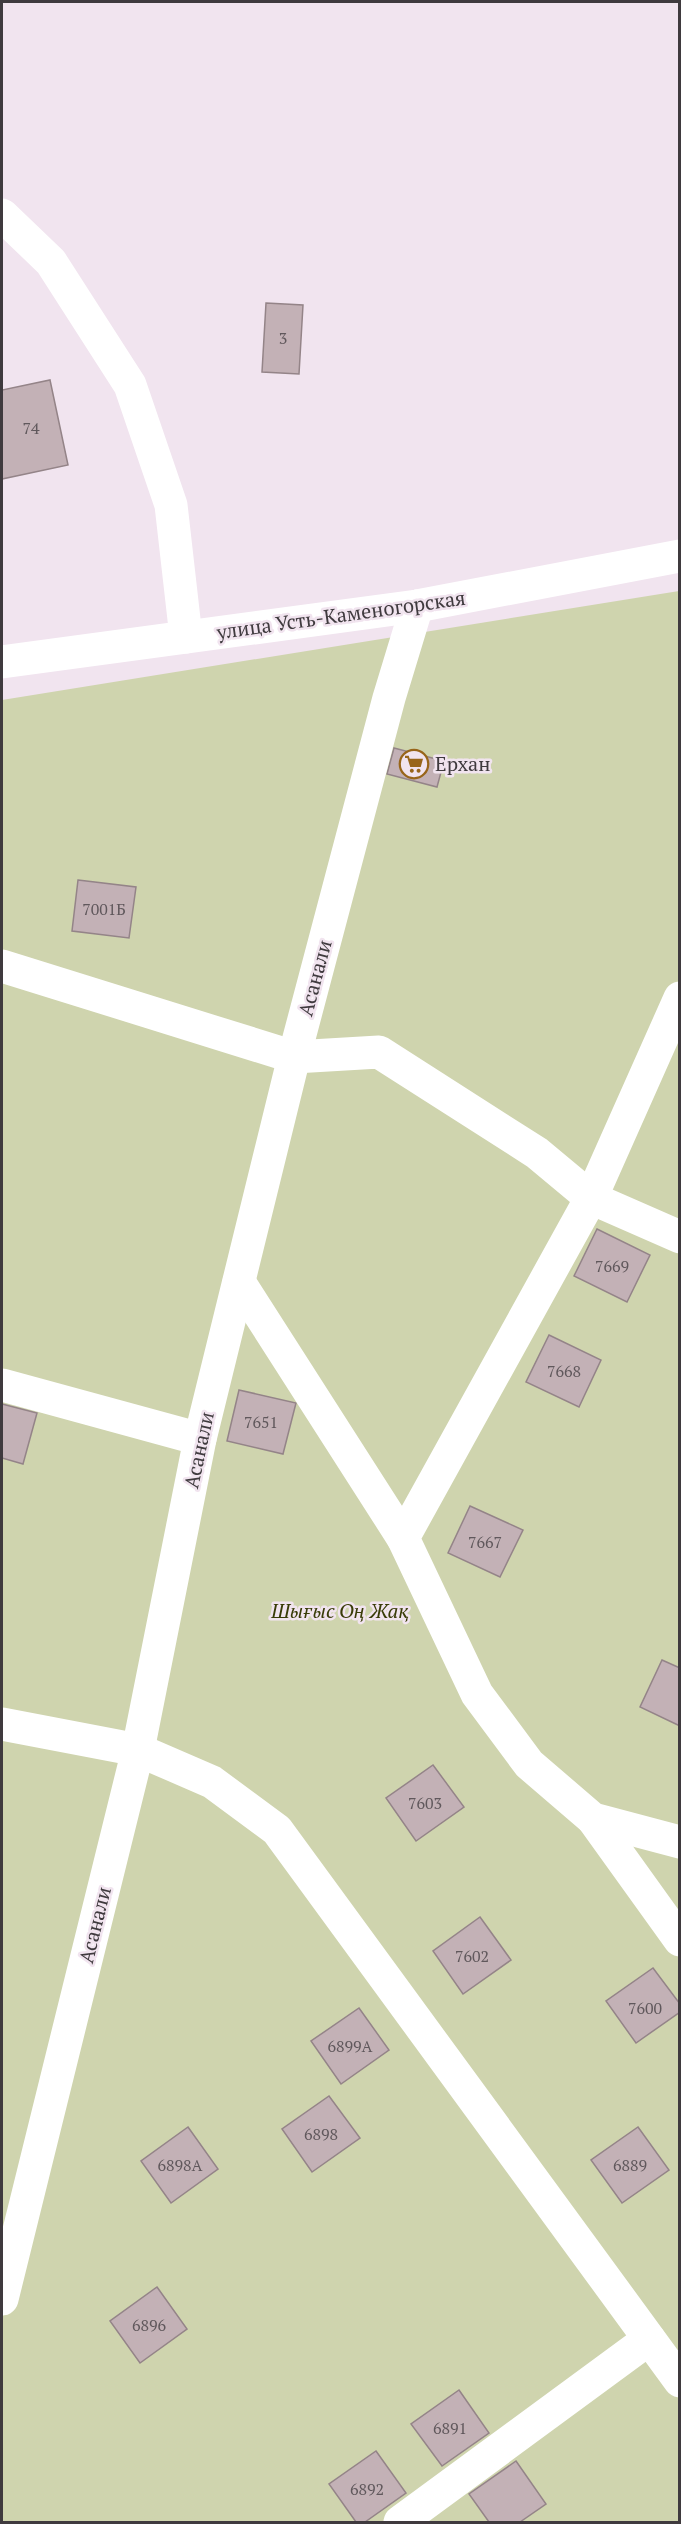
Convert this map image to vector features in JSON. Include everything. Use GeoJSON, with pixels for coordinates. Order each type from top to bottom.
{"type":"FeatureCollection","features":[{"type":"Feature","properties":{"kind":"street"},"geometry":{"type":"LineString","coordinates":[[2,215],[51,262],[130,386],[171,505],[186,637]]}},
{"type":"Feature","properties":{"kind":"street","name":"улица Усть-Каменогорская"},"geometry":{"type":"LineString","coordinates":[[2,662],[417,606],[680,556]]}},
{"type":"Feature","properties":{"kind":"street","name":"Асанали"},"geometry":{"type":"LineString","coordinates":[[2,2299],[138,1750],[200,1439],[238,1282],[294,1057],[389,698],[417,606]]}},
{"type":"Feature","properties":{"kind":"street"},"geometry":{"type":"LineString","coordinates":[[2,966],[294,1057],[379,1052],[537,1153],[591,1198],[680,1237]]}},
{"type":"Feature","properties":{"kind":"street"},"geometry":{"type":"LineString","coordinates":[[403,1538],[591,1198],[680,998]]}},
{"type":"Feature","properties":{"kind":"street"},"geometry":{"type":"LineString","coordinates":[[238,1282],[403,1538],[477,1694],[529,1764],[593,1819],[680,1941]]}},
{"type":"Feature","properties":{"kind":"street"},"geometry":{"type":"LineString","coordinates":[[2,1385],[200,1439]]}},
{"type":"Feature","properties":{"kind":"street"},"geometry":{"type":"LineString","coordinates":[[2,1724],[138,1750],[212,1782],[278,1830],[680,2381]]}},
{"type":"Feature","properties":{"kind":"street"},"geometry":{"type":"LineString","coordinates":[[593,1819],[676,1832]]}},
{"type":"Feature","properties":{"kind":"street"},"geometry":{"type":"LineString","coordinates":[[400,2523],[649,2339]]}},
{"type":"Feature","properties":{"kind":"green space","name":"Шығыс Оң Жақ"},"geometry":{"type":"Polygon","coordinates":[[[679,591],[679,2522],[2,2522],[2,700],[679,591]]]}},
{"type":"Feature","properties":{"kind":"building"},"geometry":{"type":"Polygon","coordinates":[[[266,303],[303,305],[299,374],[262,372],[266,303]]]}},
{"type":"Feature","properties":{"kind":"building"},"geometry":{"type":"Polygon","coordinates":[[[50,380],[68,465],[2,479],[2,390],[50,380]]]}},
{"type":"Feature","properties":{"kind":"building"},"geometry":{"type":"Polygon","coordinates":[[[394,748],[444,761],[437,787],[387,774],[394,748]]]}},
{"type":"Feature","properties":{"kind":"building"},"geometry":{"type":"Polygon","coordinates":[[[78,880],[136,887],[129,938],[72,931],[78,880]]]}},
{"type":"Feature","properties":{"kind":"building"},"geometry":{"type":"Polygon","coordinates":[[[597,1229],[650,1255],[627,1302],[574,1276],[597,1229]]]}},
{"type":"Feature","properties":{"kind":"building"},"geometry":{"type":"Polygon","coordinates":[[[549,1335],[601,1360],[579,1407],[526,1382],[549,1335]]]}},
{"type":"Feature","properties":{"kind":"building"},"geometry":{"type":"Polygon","coordinates":[[[239,1390],[296,1403],[283,1454],[227,1441],[239,1390]]]}},
{"type":"Feature","properties":{"kind":"building"},"geometry":{"type":"Polygon","coordinates":[[[2,1404],[37,1413],[23,1464],[2,1458],[2,1404]]]}},
{"type":"Feature","properties":{"kind":"building"},"geometry":{"type":"Polygon","coordinates":[[[470,1506],[523,1530],[500,1577],[448,1553],[470,1506]]]}},
{"type":"Feature","properties":{"kind":"building"},"geometry":{"type":"Polygon","coordinates":[[[662,1660],[680,1668],[680,1726],[640,1707],[662,1660]]]}},
{"type":"Feature","properties":{"kind":"building"},"geometry":{"type":"Polygon","coordinates":[[[433,1765],[464,1807],[416,1841],[386,1798],[433,1765]]]}},
{"type":"Feature","properties":{"kind":"building"},"geometry":{"type":"Polygon","coordinates":[[[480,1917],[511,1960],[463,1994],[433,1951],[480,1917]]]}},
{"type":"Feature","properties":{"kind":"building"},"geometry":{"type":"Polygon","coordinates":[[[653,1968],[680,2004],[680,2012],[636,2043],[606,2001],[653,1968]]]}},
{"type":"Feature","properties":{"kind":"building"},"geometry":{"type":"Polygon","coordinates":[[[359,2008],[389,2050],[341,2084],[311,2041],[359,2008]]]}},
{"type":"Feature","properties":{"kind":"building"},"geometry":{"type":"Polygon","coordinates":[[[329,2096],[360,2138],[312,2172],[282,2129],[329,2096]]]}},
{"type":"Feature","properties":{"kind":"building"},"geometry":{"type":"Polygon","coordinates":[[[188,2127],[218,2169],[171,2203],[141,2161],[188,2127]]]}},
{"type":"Feature","properties":{"kind":"building"},"geometry":{"type":"Polygon","coordinates":[[[638,2127],[669,2170],[622,2203],[591,2160],[638,2127]]]}},
{"type":"Feature","properties":{"kind":"building"},"geometry":{"type":"Polygon","coordinates":[[[157,2287],[187,2329],[140,2363],[110,2321],[157,2287]]]}},
{"type":"Feature","properties":{"kind":"building"},"geometry":{"type":"Polygon","coordinates":[[[459,2390],[489,2433],[442,2466],[411,2424],[459,2390]]]}},
{"type":"Feature","properties":{"kind":"building"},"geometry":{"type":"Polygon","coordinates":[[[376,2451],[406,2493],[365,2522],[356,2522],[329,2484],[376,2451]]]}},
{"type":"Feature","properties":{"kind":"building"},"geometry":{"type":"Polygon","coordinates":[[[516,2461],[546,2504],[520,2522],[489,2522],[469,2494],[516,2461]]]}},
{"type":"Feature","properties":{"kind":"place","name":"Ерхан"},"geometry":{"type":"Point","coordinates":[414,764]}}]}
